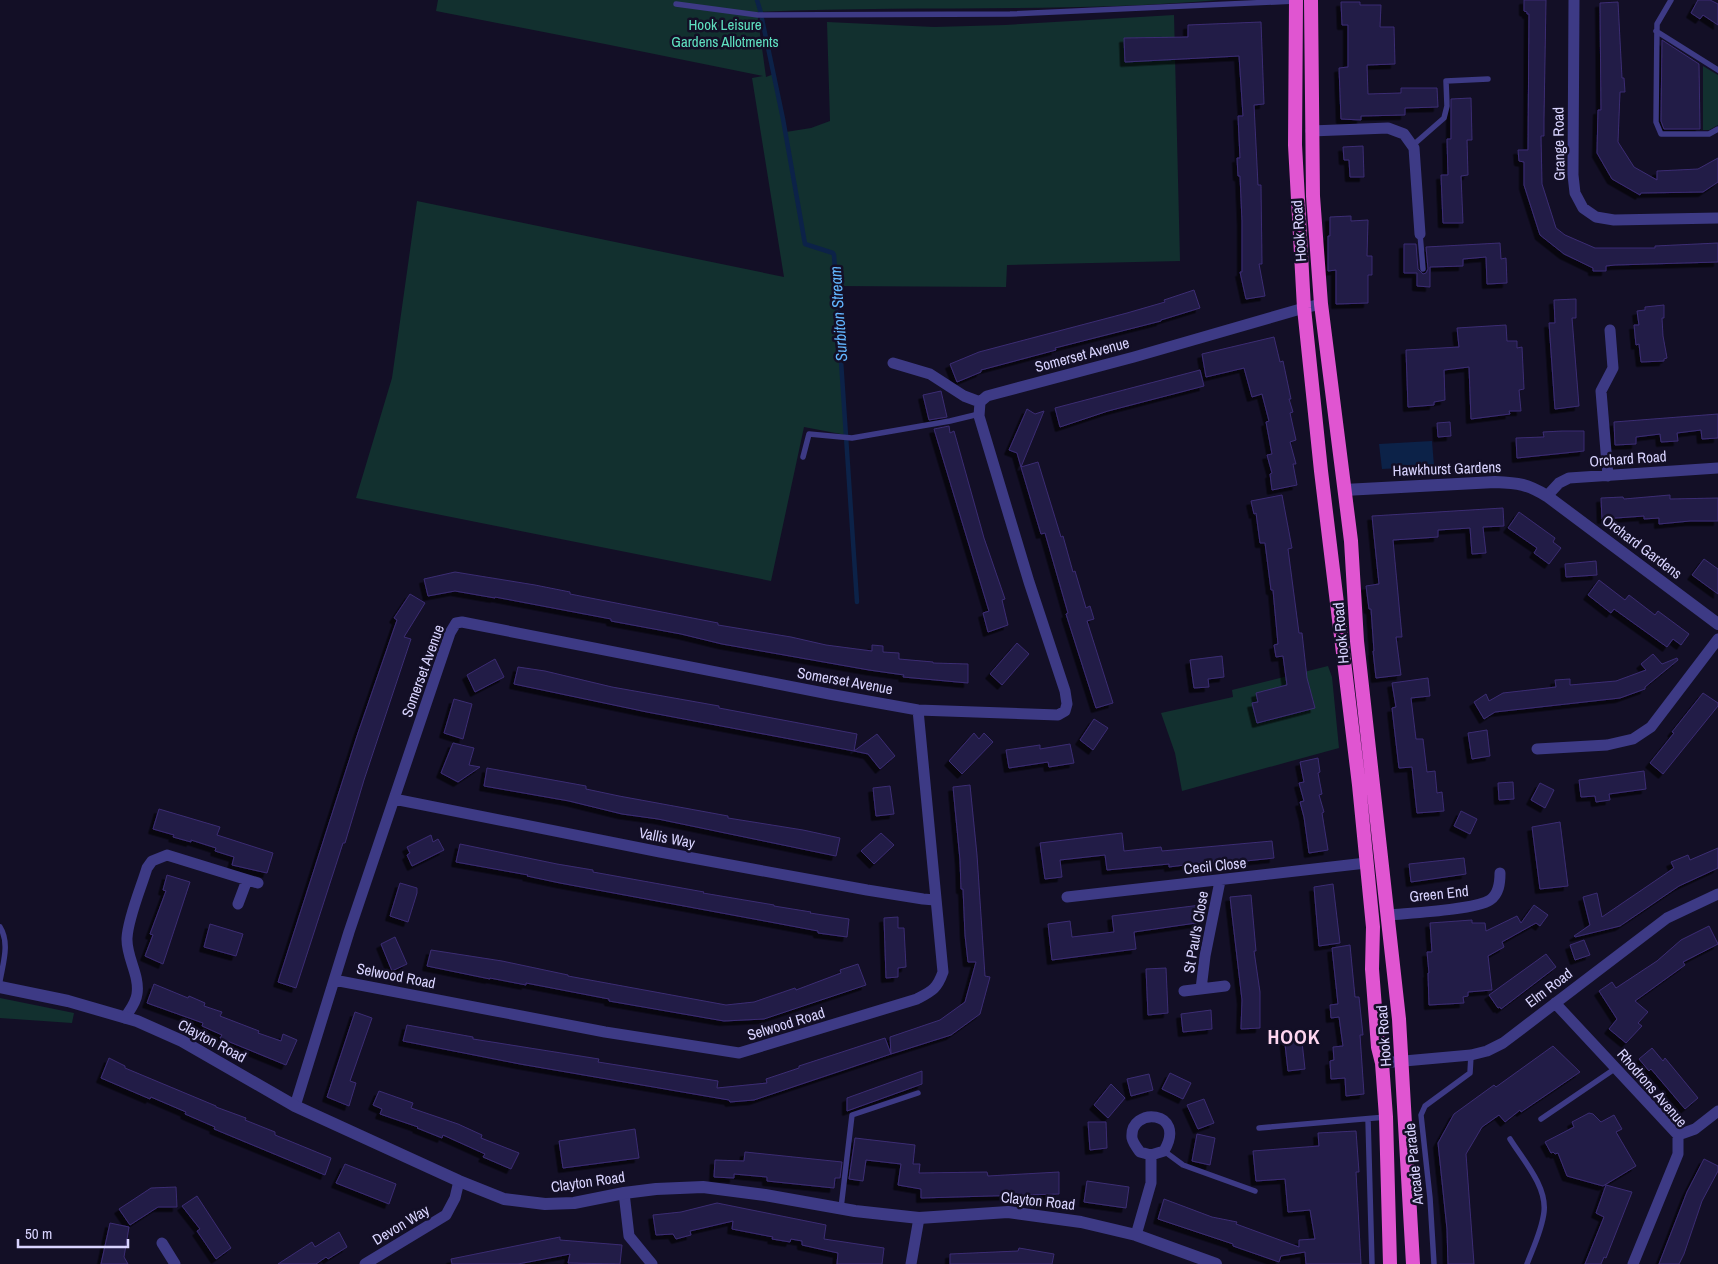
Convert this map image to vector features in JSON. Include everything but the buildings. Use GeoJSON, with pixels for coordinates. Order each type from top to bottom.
{"type":"FeatureCollection","features":[{"type":"Feature","properties":{"kind":"highway","name":"Hook Road"},"geometry":{"type":"LineString","coordinates":[[1311,0],[1312,196],[1320,304],[1351,541],[1357,642],[1403,1061],[1413,1264]]}},
{"type":"Feature","properties":{"kind":"highway","name":"Hook Road"},"geometry":{"type":"LineString","coordinates":[[1296,1],[1295,145],[1304,308],[1321,471],[1359,785],[1373,927],[1372,969],[1386,1117],[1390,1264]]}},
{"type":"Feature","properties":{"kind":"street","name":"Grange Road"},"geometry":{"type":"LineString","coordinates":[[1574,0],[1573,175],[1575,193],[1583,208],[1596,217],[1614,220],[1718,218]]}},
{"type":"Feature","properties":{"kind":"street"},"geometry":{"type":"LineString","coordinates":[[1311,131],[1388,128],[1404,134],[1414,148],[1420,234]]}},
{"type":"Feature","properties":{"kind":"street","name":"Somerset Avenue"},"geometry":{"type":"LineString","coordinates":[[294,1106],[394,799],[450,633],[456,623],[462,622],[918,710],[1058,715],[1065,711],[1068,704],[1027,572],[980,408],[987,396],[1320,304]]}},
{"type":"Feature","properties":{"kind":"street"},"geometry":{"type":"LineString","coordinates":[[1608,476],[1601,391],[1613,368],[1610,330]]}},
{"type":"Feature","properties":{"kind":"street"},"geometry":{"type":"LineString","coordinates":[[893,363],[930,374],[980,408]]}},
{"type":"Feature","properties":{"kind":"street","name":"Orchard Road"},"geometry":{"type":"LineString","coordinates":[[1547,496],[1559,484],[1569,478],[1718,468]]}},
{"type":"Feature","properties":{"kind":"street","name":"Hawkhurst Gardens"},"geometry":{"type":"LineString","coordinates":[[1344,490],[1513,482],[1529,486],[1547,496]]}},
{"type":"Feature","properties":{"kind":"street","name":"Orchard Gardens"},"geometry":{"type":"LineString","coordinates":[[1547,496],[1718,624]]}},
{"type":"Feature","properties":{"kind":"street"},"geometry":{"type":"LineString","coordinates":[[1537,749],[1607,745],[1633,739],[1652,727],[1718,640]]}},
{"type":"Feature","properties":{"kind":"street","name":"Selwood Road"},"geometry":{"type":"LineString","coordinates":[[334,980],[605,1032],[739,1053],[917,999],[934,990],[942,972],[918,710]]}},
{"type":"Feature","properties":{"kind":"street","name":"Vallis Way"},"geometry":{"type":"LineString","coordinates":[[394,799],[660,852],[867,890],[935,900]]}},
{"type":"Feature","properties":{"kind":"street"},"geometry":{"type":"LineString","coordinates":[[125,1018],[137,994],[136,981],[126,948],[127,936],[147,868],[152,861],[167,855],[258,883]]}},
{"type":"Feature","properties":{"kind":"street","name":"Cecil Close"},"geometry":{"type":"LineString","coordinates":[[1068,897],[1366,863]]}},
{"type":"Feature","properties":{"kind":"street","name":"Green End"},"geometry":{"type":"LineString","coordinates":[[1388,915],[1474,906],[1490,900],[1500,887],[1500,872]]}},
{"type":"Feature","properties":{"kind":"street"},"geometry":{"type":"LineString","coordinates":[[238,904],[246,880]]}},
{"type":"Feature","properties":{"kind":"street","name":"St Paul's Close"},"geometry":{"type":"LineString","coordinates":[[1201,988],[1205,956],[1220,881]]}},
{"type":"Feature","properties":{"kind":"street","name":"Elm Road"},"geometry":{"type":"LineString","coordinates":[[1382,1063],[1487,1051],[1502,1043],[1667,918],[1718,894]]}},
{"type":"Feature","properties":{"kind":"street","name":"St Paul's Close"},"geometry":{"type":"LineString","coordinates":[[1184,990],[1225,986]]}},
{"type":"Feature","properties":{"kind":"street","name":"Clayton Road"},"geometry":{"type":"LineString","coordinates":[[0,987],[68,1001],[125,1018],[182,1041],[294,1106],[459,1181],[504,1199],[546,1204],[574,1203],[656,1189],[703,1187],[919,1218],[1008,1212],[1081,1222],[1136,1235],[1189,1260],[1216,1264]]}},
{"type":"Feature","properties":{"kind":"street","name":"Rhodrons Avenue"},"geometry":{"type":"LineString","coordinates":[[1555,1002],[1678,1135],[1678,1154],[1633,1264]]}},
{"type":"Feature","properties":{"kind":"street"},"geometry":{"type":"LineString","coordinates":[[1678,1135],[1695,1129],[1718,1111]]}},
{"type":"Feature","properties":{"kind":"street"},"geometry":{"type":"LineString","coordinates":[[1154,1116],[1166,1121],[1171,1131],[1170,1141],[1164,1151],[1151,1155],[1140,1152],[1132,1140],[1133,1127],[1141,1119],[1154,1116]]}},
{"type":"Feature","properties":{"kind":"street"},"geometry":{"type":"LineString","coordinates":[[1136,1235],[1151,1183],[1151,1155]]}},
{"type":"Feature","properties":{"kind":"street","name":"Devon Way"},"geometry":{"type":"LineString","coordinates":[[372,1262],[446,1215],[456,1198],[459,1181]]}},
{"type":"Feature","properties":{"kind":"street"},"geometry":{"type":"LineString","coordinates":[[624,1193],[629,1236],[652,1264]]}},
{"type":"Feature","properties":{"kind":"street"},"geometry":{"type":"LineString","coordinates":[[911,1264],[919,1218]]}},
{"type":"Feature","properties":{"kind":"street"},"geometry":{"type":"LineString","coordinates":[[162,1243],[175,1264]]}},
{"type":"Feature","properties":{"kind":"lane"},"geometry":{"type":"LineString","coordinates":[[1671,0],[1657,24],[1656,31],[1656,122],[1661,134],[1710,134],[1718,129]]}},
{"type":"Feature","properties":{"kind":"lane"},"geometry":{"type":"LineString","coordinates":[[676,4],[758,15],[1010,14],[1296,1]]}},
{"type":"Feature","properties":{"kind":"lane"},"geometry":{"type":"LineString","coordinates":[[1656,31],[1718,70]]}},
{"type":"Feature","properties":{"kind":"lane"},"geometry":{"type":"LineString","coordinates":[[1412,146],[1444,118],[1447,106],[1446,81],[1488,79]]}},
{"type":"Feature","properties":{"kind":"lane"},"geometry":{"type":"LineString","coordinates":[[1420,234],[1423,269]]}},
{"type":"Feature","properties":{"kind":"lane"},"geometry":{"type":"LineString","coordinates":[[803,457],[809,434],[852,438],[950,421],[980,408]]}},
{"type":"Feature","properties":{"kind":"lane"},"geometry":{"type":"LineString","coordinates":[[0,926],[4,933],[6,952],[0,981]]}},
{"type":"Feature","properties":{"kind":"lane","name":"Arcade Parade"},"geometry":{"type":"LineString","coordinates":[[1434,1264],[1430,1198],[1421,1115],[1425,1106],[1470,1073],[1471,1054]]}},
{"type":"Feature","properties":{"kind":"lane"},"geometry":{"type":"LineString","coordinates":[[1541,1119],[1616,1068]]}},
{"type":"Feature","properties":{"kind":"lane"},"geometry":{"type":"LineString","coordinates":[[841,1208],[852,1115],[918,1093]]}},
{"type":"Feature","properties":{"kind":"lane"},"geometry":{"type":"LineString","coordinates":[[1259,1128],[1386,1117]]}},
{"type":"Feature","properties":{"kind":"lane"},"geometry":{"type":"LineString","coordinates":[[1368,1119],[1372,1264]]}},
{"type":"Feature","properties":{"kind":"lane"},"geometry":{"type":"LineString","coordinates":[[1510,1140],[1537,1181],[1544,1205],[1543,1220],[1527,1264]]}},
{"type":"Feature","properties":{"kind":"lane"},"geometry":{"type":"LineString","coordinates":[[1164,1151],[1183,1165],[1255,1191]]}},
{"type":"Feature","properties":{"kind":"green space","name":"Hook Leisure Gardens Allotments"},"geometry":{"type":"Polygon","coordinates":[[[438,0],[1219,0],[1046,8],[757,12],[766,77],[774,74],[786,132],[811,128],[830,121],[827,22],[934,27],[1005,25],[1174,15],[1180,261],[1007,265],[1006,287],[835,286],[846,435],[804,427],[771,581],[356,498],[392,378],[417,201],[784,277],[752,78],[763,76],[436,11],[438,0]]]}},
{"type":"Feature","properties":{"kind":"green space"},"geometry":{"type":"Polygon","coordinates":[[[1703,66],[1718,75],[1718,125],[1709,130],[1703,130],[1703,66]]]}},
{"type":"Feature","properties":{"kind":"green space"},"geometry":{"type":"Polygon","coordinates":[[[1328,666],[1332,677],[1339,748],[1182,791],[1175,753],[1161,713],[1233,697],[1232,690],[1328,666]]]}},
{"type":"Feature","properties":{"kind":"green space"},"geometry":{"type":"Polygon","coordinates":[[[0,998],[74,1013],[72,1023],[0,1018],[0,998]]]}},
{"type":"Feature","properties":{"kind":"water"},"geometry":{"type":"Polygon","coordinates":[[[1432,441],[1434,466],[1382,469],[1379,444],[1432,441]]]}},
{"type":"Feature","properties":{"kind":"waterway","name":"Surbiton Stream"},"geometry":{"type":"LineString","coordinates":[[757,0],[761,13]]}},
{"type":"Feature","properties":{"kind":"waterway","name":"Surbiton Stream"},"geometry":{"type":"LineString","coordinates":[[762,19],[783,119],[805,244],[833,253],[834,255],[857,602]]}},
{"type":"Feature","properties":{"kind":"district","name":"HOOK"},"geometry":{"type":"Point","coordinates":[1294,1037]}}]}
